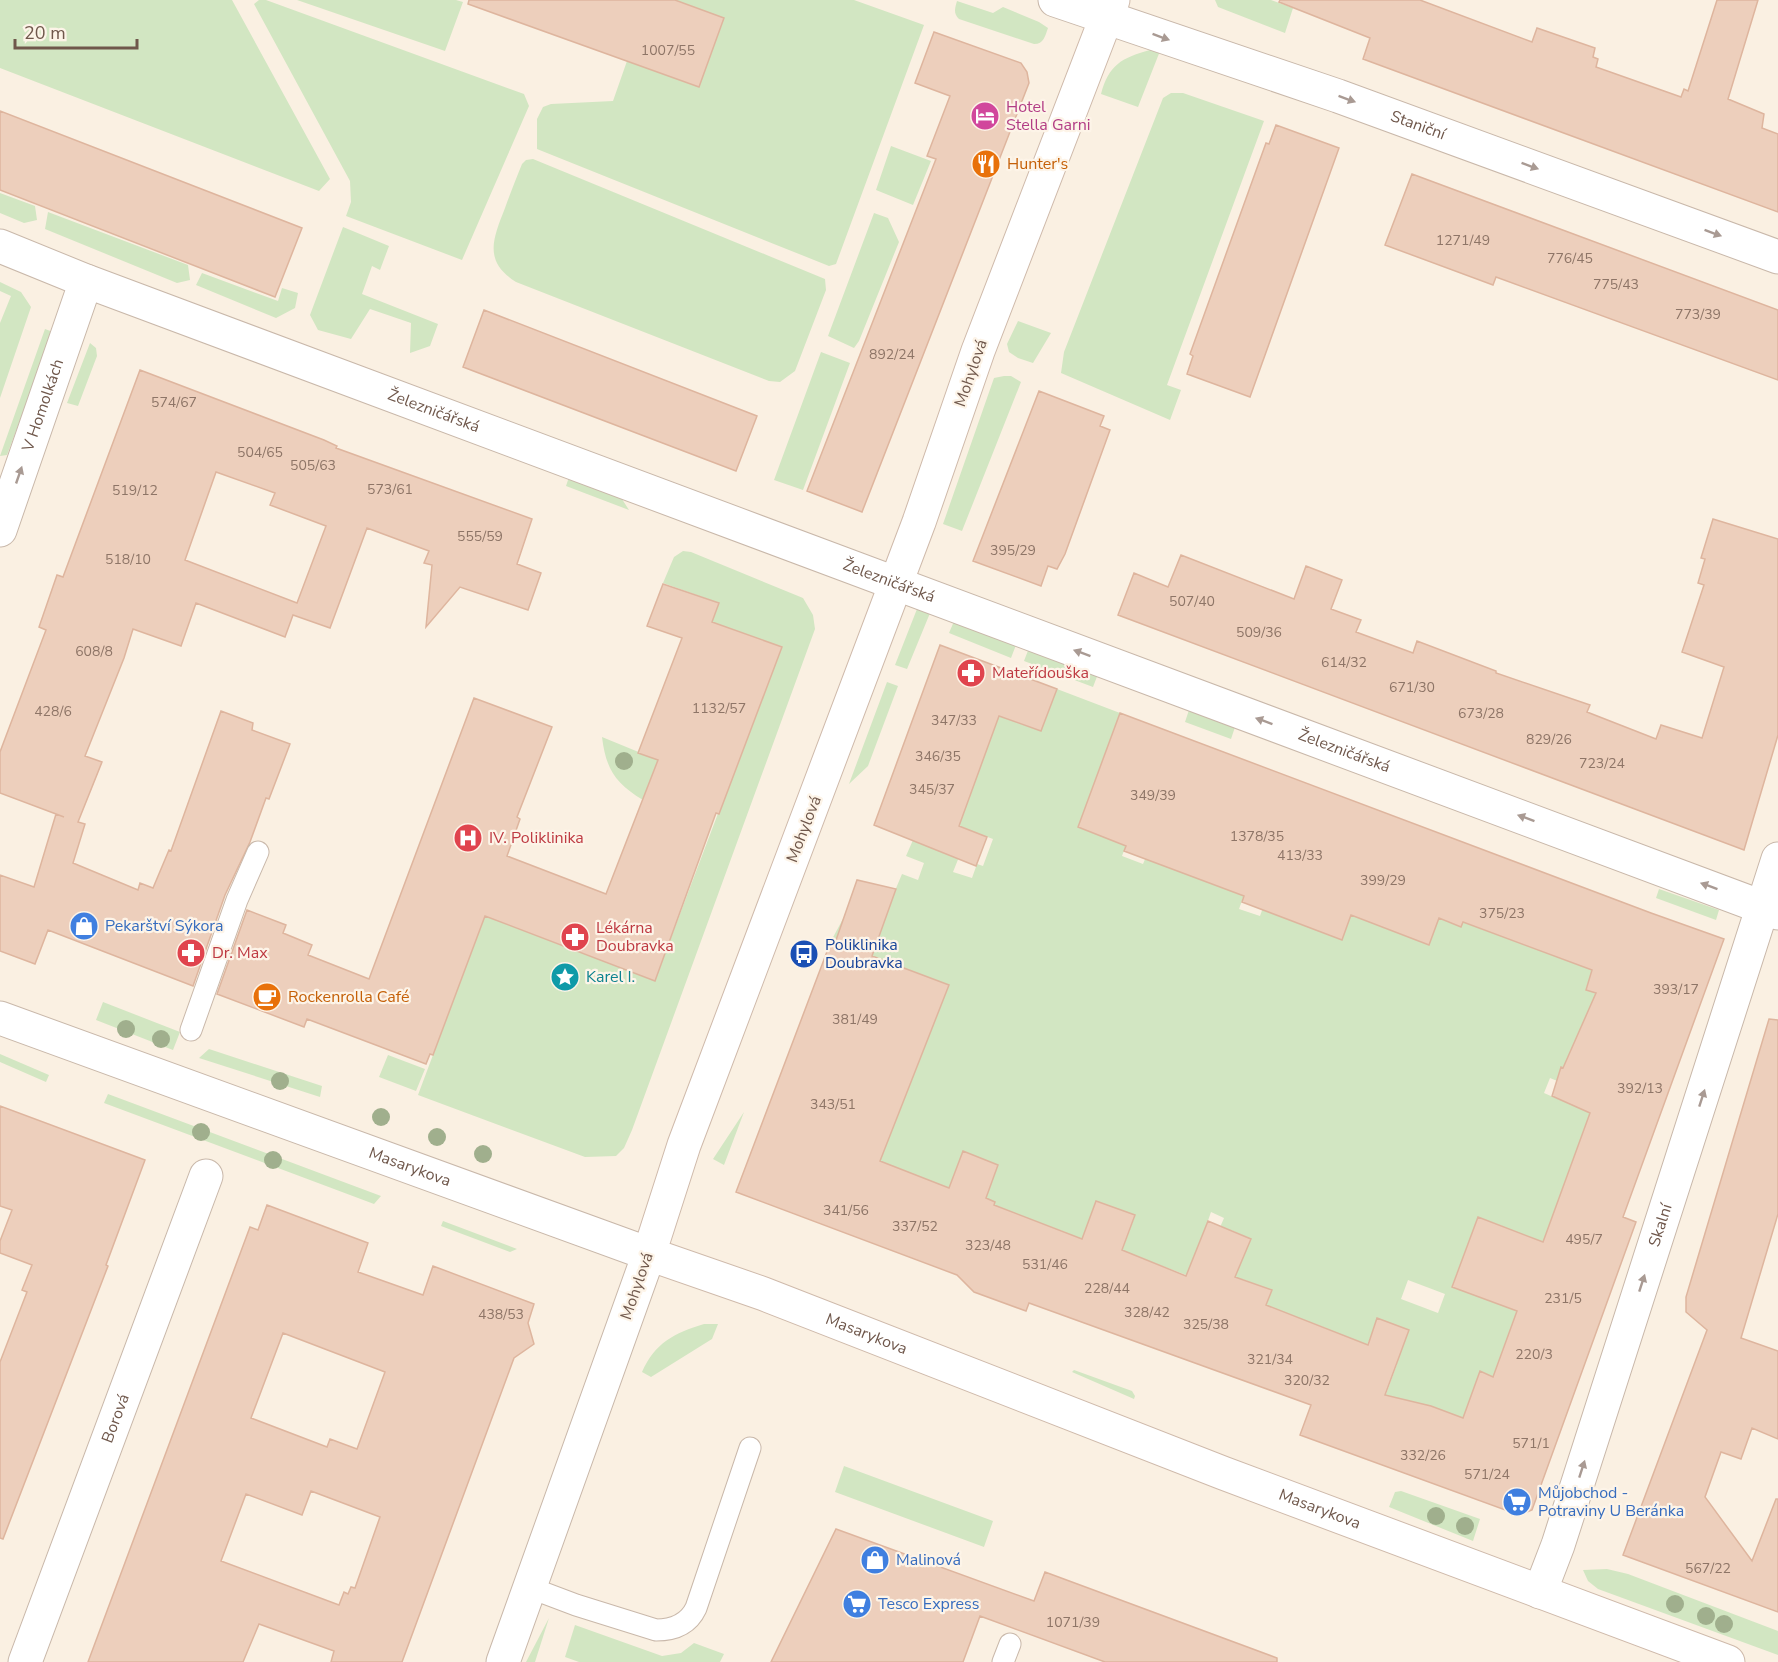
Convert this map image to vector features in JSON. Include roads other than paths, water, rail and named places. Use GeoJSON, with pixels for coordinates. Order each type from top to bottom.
{"type":"FeatureCollection","features":[{"type":"Feature","properties":{"kind":"street","name":"Staniční"},"geometry":{"type":"LineString","coordinates":[[1055,0],[1109,9],[1338,96],[1778,257]]}},
{"type":"Feature","properties":{"kind":"street","name":"Mohylová"},"geometry":{"type":"LineString","coordinates":[[503,1662],[649,1254],[684,1145],[920,522],[978,351],[1109,9]]}},
{"type":"Feature","properties":{"kind":"street","name":"Železničářská"},"geometry":{"type":"LineString","coordinates":[[0,246],[86,281],[896,585],[1771,910]]}},
{"type":"Feature","properties":{"kind":"street","name":"V Homolkách"},"geometry":{"type":"LineString","coordinates":[[0,530],[86,281]]}},
{"type":"Feature","properties":{"kind":"street","name":"Skalní"},"geometry":{"type":"LineString","coordinates":[[1540,1592],[1558,1545],[1771,910],[1778,859]]}},
{"type":"Feature","properties":{"kind":"street","name":"Masarykova"},"geometry":{"type":"LineString","coordinates":[[0,1017],[764,1294],[1232,1476],[1728,1662]]}},
{"type":"Feature","properties":{"kind":"street","name":"Borová"},"geometry":{"type":"LineString","coordinates":[[25,1662],[206,1176]]}},
{"type":"Feature","properties":{"kind":"lane"},"geometry":{"type":"LineString","coordinates":[[191,1030],[237,900],[258,852]]}},
{"type":"Feature","properties":{"kind":"lane"},"geometry":{"type":"LineString","coordinates":[[531,1588],[656,1630],[668,1630],[681,1625],[692,1617],[696,1608],[750,1448]]}},
{"type":"Feature","properties":{"kind":"place","name":"Hotel Stella Garni"},"geometry":{"type":"Point","coordinates":[985,116]}},
{"type":"Feature","properties":{"kind":"place","name":"Hunter's"},"geometry":{"type":"Point","coordinates":[986,164]}},
{"type":"Feature","properties":{"kind":"place","name":"Mateřídouška"},"geometry":{"type":"Point","coordinates":[971,673]}},
{"type":"Feature","properties":{"kind":"place","name":"IV. Poliklinika"},"geometry":{"type":"Point","coordinates":[468,838]}},
{"type":"Feature","properties":{"kind":"place","name":"Pekarštví Sýkora"},"geometry":{"type":"Point","coordinates":[84,926]}},
{"type":"Feature","properties":{"kind":"place","name":"Lékárna Doubravka"},"geometry":{"type":"Point","coordinates":[575,937]}},
{"type":"Feature","properties":{"kind":"place","name":"Dr. Max"},"geometry":{"type":"Point","coordinates":[191,953]}},
{"type":"Feature","properties":{"kind":"place","name":"Poliklinika Doubravka"},"geometry":{"type":"Point","coordinates":[804,954]}},
{"type":"Feature","properties":{"kind":"place","name":"Karel I."},"geometry":{"type":"Point","coordinates":[565,977]}},
{"type":"Feature","properties":{"kind":"place","name":"Rockenrolla Café"},"geometry":{"type":"Point","coordinates":[267,997]}},
{"type":"Feature","properties":{"kind":"place","name":"Můjobchod - Potraviny U Beránka"},"geometry":{"type":"Point","coordinates":[1517,1502]}},
{"type":"Feature","properties":{"kind":"place","name":"Malinová"},"geometry":{"type":"Point","coordinates":[875,1560]}},
{"type":"Feature","properties":{"kind":"place","name":"Tesco Express"},"geometry":{"type":"Point","coordinates":[857,1604]}}]}
